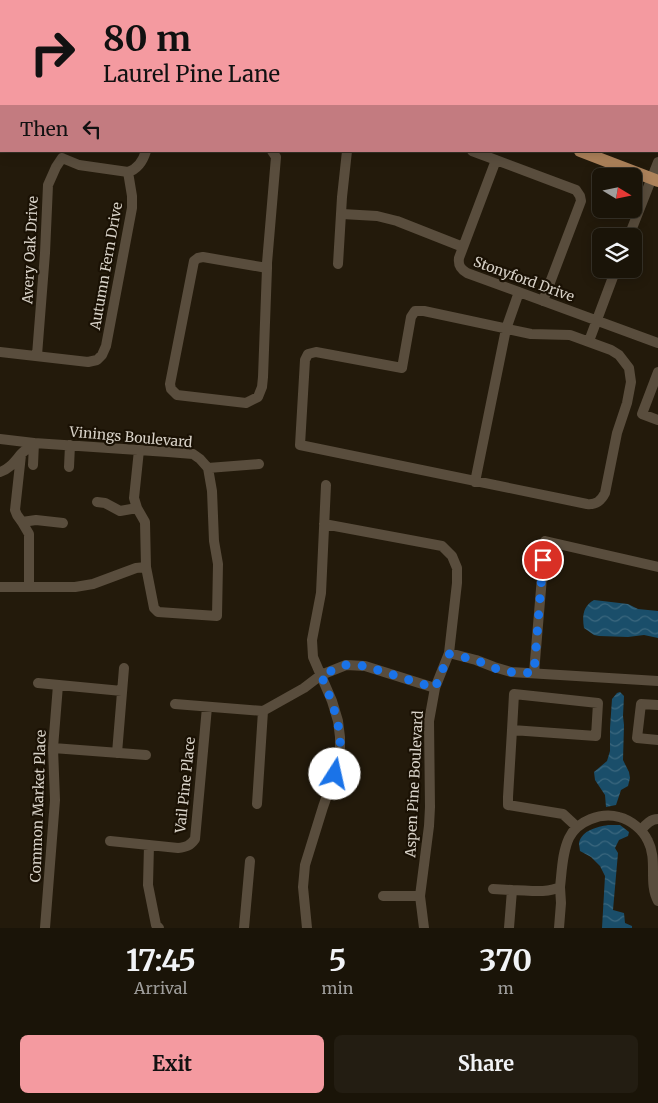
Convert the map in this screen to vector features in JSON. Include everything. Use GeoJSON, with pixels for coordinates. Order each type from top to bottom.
{"type":"FeatureCollection","features":[{"type":"Feature","properties":{"kind":"main road"},"geometry":{"type":"LineString","coordinates":[[583,152],[655,179]]}},
{"type":"Feature","properties":{"kind":"street"},"geometry":{"type":"LineString","coordinates":[[59,155],[78,165],[128,172],[142,163],[146,152]]}},
{"type":"Feature","properties":{"kind":"street"},"geometry":{"type":"LineString","coordinates":[[267,268],[203,257],[194,261],[170,384],[174,393],[182,396],[239,403],[246,403],[258,397],[262,387],[267,268],[276,158],[273,152]]}},
{"type":"Feature","properties":{"kind":"street"},"geometry":{"type":"LineString","coordinates":[[338,264],[347,152]]}},
{"type":"Feature","properties":{"kind":"street"},"geometry":{"type":"LineString","coordinates":[[475,152],[576,190],[580,196],[580,201],[543,301]]}},
{"type":"Feature","properties":{"kind":"street","name":"Avery Oak Drive"},"geometry":{"type":"LineString","coordinates":[[37,355],[48,185],[56,168],[59,155]]}},
{"type":"Feature","properties":{"kind":"street","name":"Stonyford Drive"},"geometry":{"type":"LineString","coordinates":[[496,160],[459,258],[460,268],[519,292],[658,343]]}},
{"type":"Feature","properties":{"kind":"street"},"geometry":{"type":"LineString","coordinates":[[633,228],[655,179],[658,162]]}},
{"type":"Feature","properties":{"kind":"street","name":"Autumn Fern Drive"},"geometry":{"type":"LineString","coordinates":[[37,355],[88,362],[97,360],[106,346],[132,208],[128,172]]}},
{"type":"Feature","properties":{"kind":"street"},"geometry":{"type":"LineString","coordinates":[[342,214],[387,218],[463,247]]}},
{"type":"Feature","properties":{"kind":"street"},"geometry":{"type":"LineString","coordinates":[[589,341],[612,278]]}},
{"type":"Feature","properties":{"kind":"street"},"geometry":{"type":"LineString","coordinates":[[475,482],[506,329],[519,292]]}},
{"type":"Feature","properties":{"kind":"street"},"geometry":{"type":"LineString","coordinates":[[424,310],[506,329],[531,334],[570,335],[589,341],[620,355],[629,368],[631,382],[627,403],[617,433],[605,494],[597,503],[593,505],[587,504],[300,445],[305,360],[308,354],[316,352],[402,368],[411,317],[415,311],[424,310]]}},
{"type":"Feature","properties":{"kind":"street"},"geometry":{"type":"LineString","coordinates":[[0,352],[37,355]]}},
{"type":"Feature","properties":{"kind":"street"},"geometry":{"type":"LineString","coordinates":[[658,372],[642,414],[658,420]]}},
{"type":"Feature","properties":{"kind":"street","name":"Vinings Boulevard"},"geometry":{"type":"LineString","coordinates":[[0,439],[193,454],[208,468]]}},
{"type":"Feature","properties":{"kind":"street"},"geometry":{"type":"LineString","coordinates":[[0,472],[3,472],[13,464],[34,443]]}},
{"type":"Feature","properties":{"kind":"street"},"geometry":{"type":"LineString","coordinates":[[33,466],[34,443]]}},
{"type":"Feature","properties":{"kind":"street"},"geometry":{"type":"LineString","coordinates":[[69,467],[70,445]]}},
{"type":"Feature","properties":{"kind":"street"},"geometry":{"type":"LineString","coordinates":[[139,450],[134,498],[136,508],[145,522],[146,567],[154,608],[158,612],[218,616],[218,564],[214,541],[212,491],[208,468],[259,464]]}},
{"type":"Feature","properties":{"kind":"street"},"geometry":{"type":"LineString","coordinates":[[20,455],[15,510],[29,534],[28,587]]}},
{"type":"Feature","properties":{"kind":"street"},"geometry":{"type":"LineString","coordinates":[[307,928],[303,887],[305,865],[340,755],[338,721],[332,701],[313,657],[312,640],[321,593],[326,485]]}},
{"type":"Feature","properties":{"kind":"street"},"geometry":{"type":"LineString","coordinates":[[96,502],[105,503],[120,510],[136,508]]}},
{"type":"Feature","properties":{"kind":"street"},"geometry":{"type":"LineString","coordinates":[[22,522],[36,520],[63,523]]}},
{"type":"Feature","properties":{"kind":"street","name":"Aspen Pine Boulevard"},"geometry":{"type":"LineString","coordinates":[[324,524],[442,546],[452,556],[457,568],[449,654],[435,688],[429,721],[430,807],[420,896],[424,928]]}},
{"type":"Feature","properties":{"kind":"street"},"geometry":{"type":"LineString","coordinates":[[534,673],[545,541],[658,567]]}},
{"type":"Feature","properties":{"kind":"street"},"geometry":{"type":"LineString","coordinates":[[0,587],[75,587],[93,584],[136,568],[146,567]]}},
{"type":"Feature","properties":{"kind":"street"},"geometry":{"type":"LineString","coordinates":[[449,654],[476,660],[494,668],[511,672],[658,681]]}},
{"type":"Feature","properties":{"kind":"street"},"geometry":{"type":"LineString","coordinates":[[176,704],[263,711],[304,688],[321,675],[346,665],[365,666],[435,688]]}},
{"type":"Feature","properties":{"kind":"street"},"geometry":{"type":"LineString","coordinates":[[117,753],[124,668]]}},
{"type":"Feature","properties":{"kind":"street"},"geometry":{"type":"LineString","coordinates":[[38,683],[122,691]]}},
{"type":"Feature","properties":{"kind":"street","name":"Common Market Place"},"geometry":{"type":"LineString","coordinates":[[45,928],[55,800],[53,748],[58,685]]}},
{"type":"Feature","properties":{"kind":"street"},"geometry":{"type":"LineString","coordinates":[[512,730],[596,736],[598,703],[514,694],[508,797],[508,805],[563,814],[577,827]]}},
{"type":"Feature","properties":{"kind":"street"},"geometry":{"type":"LineString","coordinates":[[658,705],[641,704],[637,738],[658,740]]}},
{"type":"Feature","properties":{"kind":"street","name":"Vail Pine Place"},"geometry":{"type":"LineString","coordinates":[[110,841],[178,848],[186,847],[195,839],[207,707]]}},
{"type":"Feature","properties":{"kind":"street"},"geometry":{"type":"LineString","coordinates":[[257,804],[263,711]]}},
{"type":"Feature","properties":{"kind":"street"},"geometry":{"type":"LineString","coordinates":[[53,748],[146,755]]}},
{"type":"Feature","properties":{"kind":"street"},"geometry":{"type":"LineString","coordinates":[[559,928],[560,887],[564,854],[569,838],[577,827],[590,819],[620,817],[641,830],[651,847],[654,860],[654,892],[658,901]]}},
{"type":"Feature","properties":{"kind":"street"},"geometry":{"type":"LineString","coordinates":[[641,830],[648,822],[658,818]]}},
{"type":"Feature","properties":{"kind":"street"},"geometry":{"type":"LineString","coordinates":[[149,846],[148,885],[156,925],[159,928]]}},
{"type":"Feature","properties":{"kind":"street"},"geometry":{"type":"LineString","coordinates":[[244,928],[250,861]]}},
{"type":"Feature","properties":{"kind":"street"},"geometry":{"type":"LineString","coordinates":[[493,889],[546,891],[555,890],[560,887]]}},
{"type":"Feature","properties":{"kind":"street"},"geometry":{"type":"LineString","coordinates":[[509,928],[512,890]]}},
{"type":"Feature","properties":{"kind":"street"},"geometry":{"type":"LineString","coordinates":[[384,896],[420,896]]}},
{"type":"Feature","properties":{"kind":"water"},"geometry":{"type":"Polygon","coordinates":[[[594,600],[628,604],[638,609],[658,611],[658,638],[644,635],[628,637],[594,635],[584,628],[583,619],[585,608],[594,600]]]}},
{"type":"Feature","properties":{"kind":"water"},"geometry":{"type":"Polygon","coordinates":[[[620,692],[624,696],[623,760],[630,778],[628,786],[621,790],[616,805],[606,807],[605,795],[595,780],[594,772],[607,761],[610,751],[612,699],[620,692]]]}},
{"type":"Feature","properties":{"kind":"water"},"geometry":{"type":"Polygon","coordinates":[[[620,825],[629,832],[628,836],[619,840],[615,848],[618,853],[613,910],[624,913],[625,923],[632,926],[632,928],[602,928],[605,876],[600,866],[591,857],[580,851],[579,843],[583,835],[595,828],[620,825]]]}},
{"type":"Feature","properties":{"kind":"route"},"geometry":{"type":"LineString","coordinates":[[335,774],[340,755],[338,721],[321,675],[346,665],[365,666],[435,688],[449,654],[476,660],[494,668],[511,672],[534,673],[543,560]]}}]}
